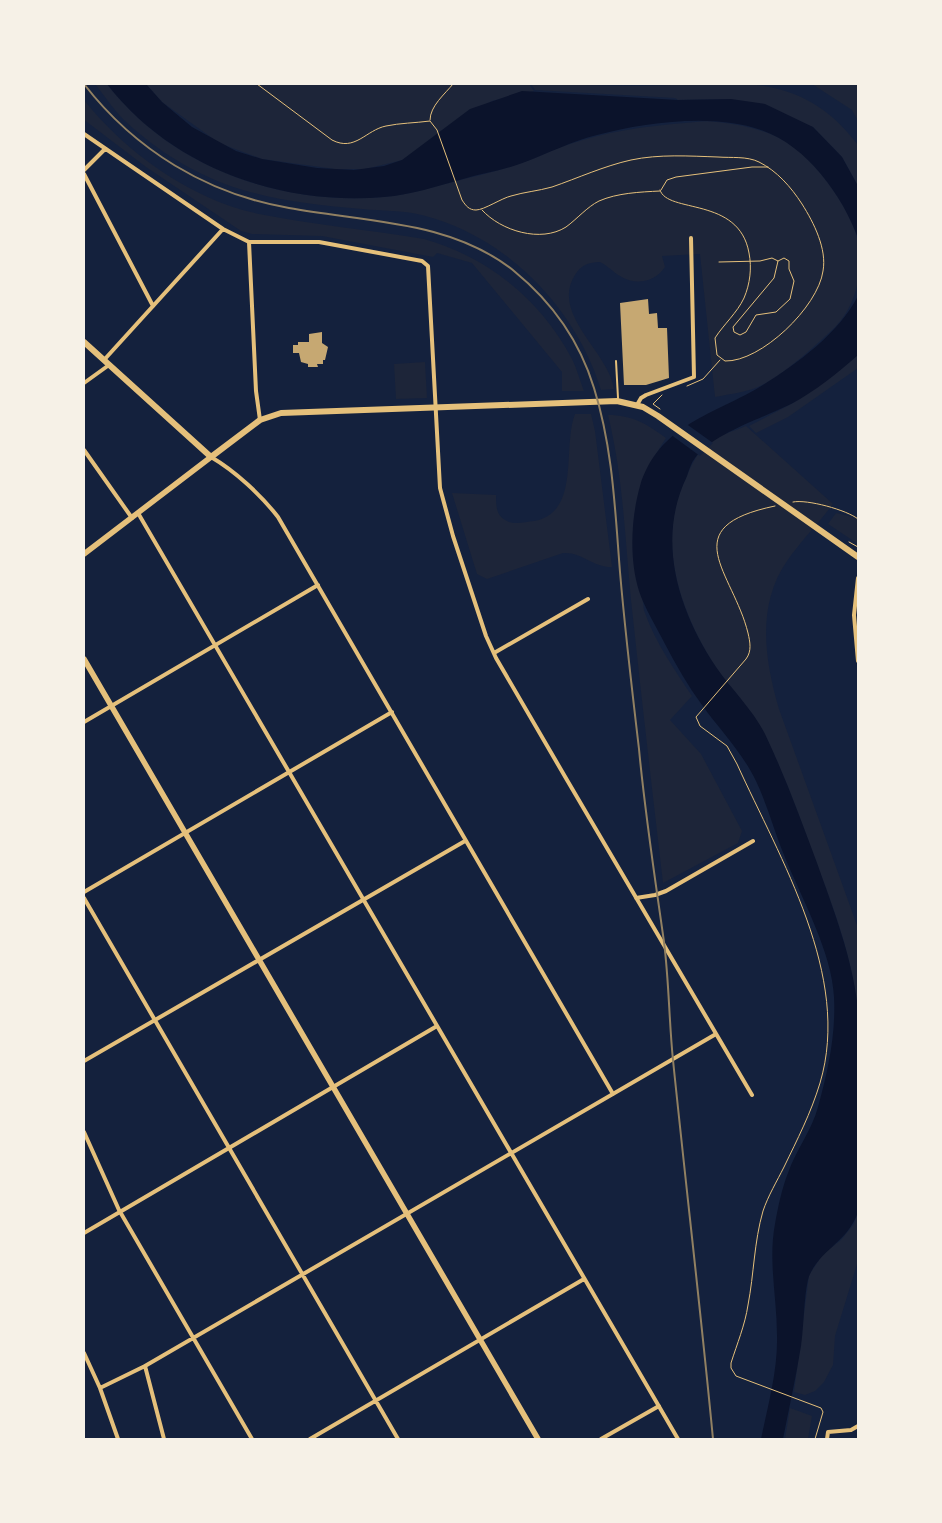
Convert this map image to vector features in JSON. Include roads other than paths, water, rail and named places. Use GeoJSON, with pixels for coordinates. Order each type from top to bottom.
{"type":"FeatureCollection","features":[{"type":"Feature","properties":{"kind":"main road"},"geometry":{"type":"LineString","coordinates":[[84,342],[211,457]]}},
{"type":"Feature","properties":{"kind":"main road"},"geometry":{"type":"LineString","coordinates":[[84,554],[260,420],[281,413],[615,402],[637,405],[658,416],[858,557]]}},
{"type":"Feature","properties":{"kind":"main road"},"geometry":{"type":"LineString","coordinates":[[84,659],[538,1439]]}},
{"type":"Feature","properties":{"kind":"street"},"geometry":{"type":"LineString","coordinates":[[84,134],[223,229],[249,242],[319,242],[422,261],[428,266],[440,488],[457,549],[494,653],[752,1095]]}},
{"type":"Feature","properties":{"kind":"street"},"geometry":{"type":"LineString","coordinates":[[84,170],[105,149]]}},
{"type":"Feature","properties":{"kind":"street"},"geometry":{"type":"LineString","coordinates":[[84,174],[153,306]]}},
{"type":"Feature","properties":{"kind":"street"},"geometry":{"type":"LineString","coordinates":[[84,383],[107,362],[153,306],[223,229]]}},
{"type":"Feature","properties":{"kind":"street"},"geometry":{"type":"LineString","coordinates":[[637,405],[641,398],[646,395],[694,377],[691,238]]}},
{"type":"Feature","properties":{"kind":"street"},"geometry":{"type":"LineString","coordinates":[[249,242],[254,358],[260,420]]}},
{"type":"Feature","properties":{"kind":"street"},"geometry":{"type":"LineString","coordinates":[[84,450],[132,518]]}},
{"type":"Feature","properties":{"kind":"street"},"geometry":{"type":"LineString","coordinates":[[211,457],[222,463],[271,508],[318,585],[613,1094]]}},
{"type":"Feature","properties":{"kind":"street"},"geometry":{"type":"LineString","coordinates":[[138,513],[678,1439]]}},
{"type":"Feature","properties":{"kind":"street"},"geometry":{"type":"LineString","coordinates":[[858,578],[854,615],[858,661]]}},
{"type":"Feature","properties":{"kind":"street"},"geometry":{"type":"LineString","coordinates":[[84,722],[318,585]]}},
{"type":"Feature","properties":{"kind":"street"},"geometry":{"type":"LineString","coordinates":[[494,653],[588,599]]}},
{"type":"Feature","properties":{"kind":"street"},"geometry":{"type":"LineString","coordinates":[[84,892],[392,712]]}},
{"type":"Feature","properties":{"kind":"street"},"geometry":{"type":"LineString","coordinates":[[84,1061],[465,841]]}},
{"type":"Feature","properties":{"kind":"street"},"geometry":{"type":"LineString","coordinates":[[636,898],[666,891],[753,841]]}},
{"type":"Feature","properties":{"kind":"street"},"geometry":{"type":"LineString","coordinates":[[84,898],[398,1439]]}},
{"type":"Feature","properties":{"kind":"street"},"geometry":{"type":"LineString","coordinates":[[84,1233],[119,1210],[437,1026]]}},
{"type":"Feature","properties":{"kind":"street"},"geometry":{"type":"LineString","coordinates":[[100,1388],[145,1366],[716,1034]]}},
{"type":"Feature","properties":{"kind":"street"},"geometry":{"type":"LineString","coordinates":[[84,1132],[119,1210],[252,1439]]}},
{"type":"Feature","properties":{"kind":"street"},"geometry":{"type":"LineString","coordinates":[[310,1439],[584,1279]]}},
{"type":"Feature","properties":{"kind":"street"},"geometry":{"type":"LineString","coordinates":[[84,1353],[100,1388],[118,1439]]}},
{"type":"Feature","properties":{"kind":"street"},"geometry":{"type":"LineString","coordinates":[[145,1366],[164,1439]]}},
{"type":"Feature","properties":{"kind":"street"},"geometry":{"type":"LineString","coordinates":[[601,1439],[659,1406]]}},
{"type":"Feature","properties":{"kind":"street"},"geometry":{"type":"LineString","coordinates":[[827,1439],[828,1432],[851,1430],[858,1426]]}},
{"type":"Feature","properties":{"kind":"lane"},"geometry":{"type":"LineString","coordinates":[[615,402],[616,361]]}},
{"type":"Feature","properties":{"kind":"railway"},"geometry":{"type":"LineString","coordinates":[[84,84],[104,108],[150,149],[175,166],[230,192],[289,208],[435,232],[489,254],[514,271],[541,296],[563,324],[581,355],[594,388],[600,411],[615,503],[622,594],[647,822],[666,957],[673,1060],[713,1439]]}}]}
